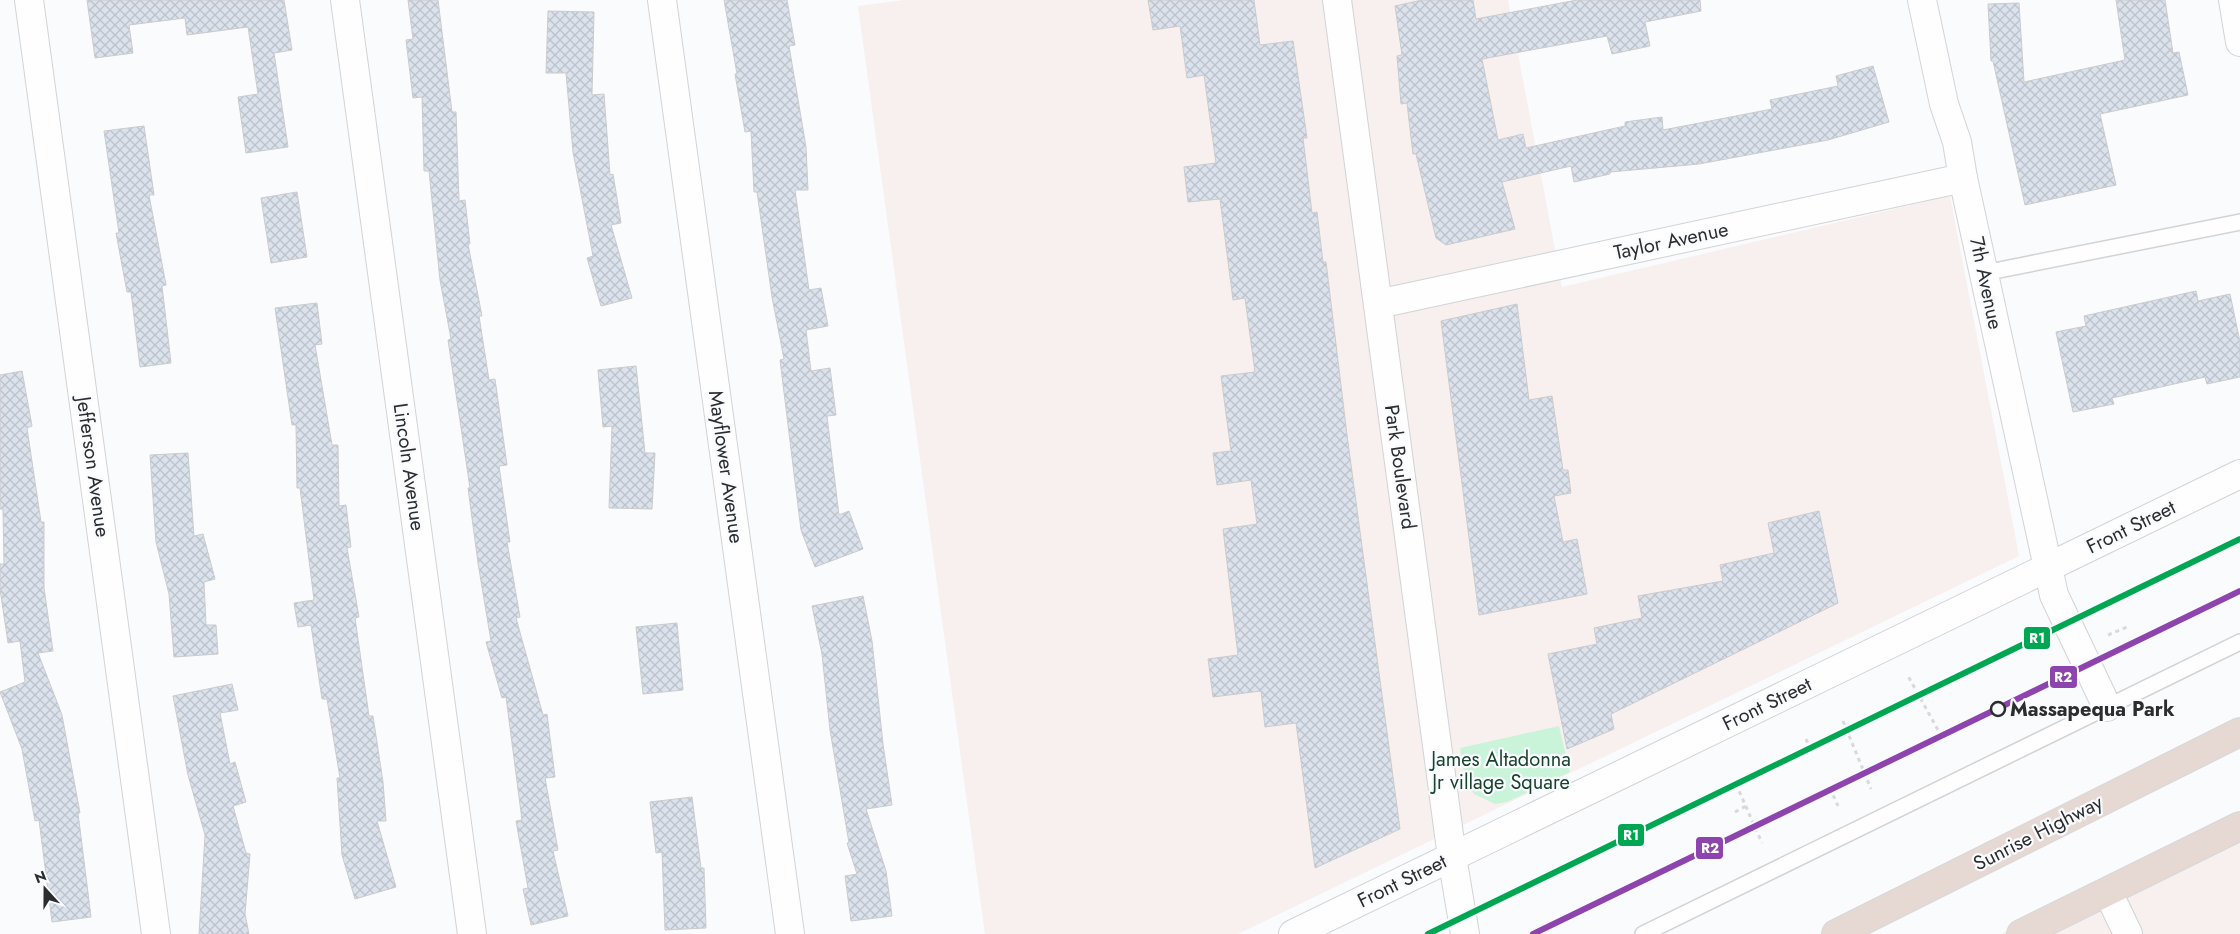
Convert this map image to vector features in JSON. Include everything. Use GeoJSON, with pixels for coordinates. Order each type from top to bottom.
{"type":"FeatureCollection","features":[{"type":"Feature","properties":{"kind":"highway","name":"Sunrise Highway"},"geometry":{"type":"LineString","coordinates":[[1836,934],[2240,732]]}},
{"type":"Feature","properties":{"kind":"highway"},"geometry":{"type":"LineString","coordinates":[[2021,934],[2240,826]]}},
{"type":"Feature","properties":{"kind":"street","name":"Jefferson Avenue"},"geometry":{"type":"LineString","coordinates":[[29,0],[156,934]]}},
{"type":"Feature","properties":{"kind":"street","name":"Lincoln Avenue"},"geometry":{"type":"LineString","coordinates":[[345,0],[472,934]]}},
{"type":"Feature","properties":{"kind":"street","name":"Mayflower Avenue"},"geometry":{"type":"LineString","coordinates":[[662,0],[790,934]]}},
{"type":"Feature","properties":{"kind":"street","name":"Park Boulevard"},"geometry":{"type":"LineString","coordinates":[[1338,0],[1452,857],[1465,934]]}},
{"type":"Feature","properties":{"kind":"street","name":"7th Avenue"},"geometry":{"type":"LineString","coordinates":[[1922,0],[1944,104],[1957,142],[1963,178],[2054,595],[2108,707]]}},
{"type":"Feature","properties":{"kind":"street"},"geometry":{"type":"LineString","coordinates":[[2232,0],[2240,42]]}},
{"type":"Feature","properties":{"kind":"street","name":"Taylor Avenue"},"geometry":{"type":"LineString","coordinates":[[1378,304],[1963,178]]}},
{"type":"Feature","properties":{"kind":"street","name":"Front Street"},"geometry":{"type":"LineString","coordinates":[[1293,934],[2240,474]]}},
{"type":"Feature","properties":{"kind":"street"},"geometry":{"type":"LineString","coordinates":[[2108,892],[2128,934]]}},
{"type":"Feature","properties":{"kind":"lane"},"geometry":{"type":"LineString","coordinates":[[1984,272],[2240,222]]}},
{"type":"Feature","properties":{"kind":"lane"},"geometry":{"type":"LineString","coordinates":[[1642,934],[2240,642]]}},
{"type":"Feature","properties":{"kind":"path"},"geometry":{"type":"LineString","coordinates":[[2108,635],[2126,627]]}},
{"type":"Feature","properties":{"kind":"path"},"geometry":{"type":"LineString","coordinates":[[1866,776],[1943,739],[1908,676]]}},
{"type":"Feature","properties":{"kind":"path"},"geometry":{"type":"LineString","coordinates":[[1843,721],[1872,789]]}},
{"type":"Feature","properties":{"kind":"path"},"geometry":{"type":"LineString","coordinates":[[1806,739],[1812,753]]}},
{"type":"Feature","properties":{"kind":"path"},"geometry":{"type":"LineString","coordinates":[[1859,758],[1865,754]]}},
{"type":"Feature","properties":{"kind":"path"},"geometry":{"type":"LineString","coordinates":[[1736,784],[1762,843]]}},
{"type":"Feature","properties":{"kind":"path"},"geometry":{"type":"LineString","coordinates":[[1830,788],[1838,806]]}},
{"type":"Feature","properties":{"kind":"path"},"geometry":{"type":"LineString","coordinates":[[1735,812],[1746,806]]}},
{"type":"Feature","properties":{"kind":"shaded area"},"geometry":{"type":"Polygon","coordinates":[[[904,0],[1508,0],[1562,287],[1950,196],[2019,556],[1238,934],[985,934],[858,6],[904,0]]]}},
{"type":"Feature","properties":{"kind":"shaded area"},"geometry":{"type":"Polygon","coordinates":[[[2240,819],[2240,934],[2001,934],[2240,819]]]}},
{"type":"Feature","properties":{"kind":"green space","name":"James Altadonna Jr village Square"},"geometry":{"type":"Polygon","coordinates":[[[1559,726],[1570,772],[1507,802],[1495,804],[1474,794],[1466,784],[1460,748],[1559,726]]]}},
{"type":"Feature","properties":{"kind":"building"},"geometry":{"type":"Polygon","coordinates":[[[87,0],[284,0],[292,50],[274,53],[288,147],[246,153],[238,97],[258,94],[248,27],[187,35],[185,18],[129,25],[133,53],[95,58],[87,0]]]}},
{"type":"Feature","properties":{"kind":"building"},"geometry":{"type":"Polygon","coordinates":[[[408,0],[438,0],[452,112],[456,112],[459,201],[465,200],[470,244],[468,244],[482,316],[479,316],[489,380],[495,379],[507,465],[499,466],[510,542],[507,542],[520,617],[516,618],[543,715],[547,714],[555,777],[545,778],[558,850],[553,851],[568,916],[531,925],[523,889],[528,888],[516,821],[522,820],[506,697],[502,698],[486,642],[491,641],[478,563],[468,488],[470,488],[448,340],[451,339],[440,280],[429,171],[424,171],[422,97],[413,98],[406,40],[413,39],[408,0]]]}},
{"type":"Feature","properties":{"kind":"building"},"geometry":{"type":"Polygon","coordinates":[[[724,0],[787,0],[795,45],[789,46],[806,147],[808,190],[795,190],[809,290],[821,288],[828,326],[806,330],[811,371],[830,368],[836,415],[827,416],[839,515],[849,511],[863,549],[815,567],[801,530],[780,360],[784,359],[772,297],[757,192],[754,192],[751,131],[745,132],[724,0]]]}},
{"type":"Feature","properties":{"kind":"building"},"geometry":{"type":"Polygon","coordinates":[[[1148,0],[1254,0],[1260,45],[1293,41],[1307,138],[1303,138],[1312,213],[1317,212],[1323,262],[1326,262],[1347,435],[1400,829],[1315,868],[1296,723],[1265,727],[1261,691],[1213,697],[1208,659],[1238,655],[1223,529],[1257,524],[1251,480],[1217,485],[1213,453],[1231,451],[1221,376],[1255,372],[1245,298],[1233,300],[1220,199],[1188,202],[1184,167],[1216,163],[1204,75],[1187,78],[1180,26],[1153,30],[1148,0]]]}},
{"type":"Feature","properties":{"kind":"building"},"geometry":{"type":"Polygon","coordinates":[[[1422,0],[1473,0],[1476,19],[1577,0],[1700,0],[1701,11],[1645,22],[1650,46],[1612,54],[1607,36],[1482,59],[1498,140],[1523,134],[1526,148],[1625,126],[1625,122],[1662,117],[1663,130],[1772,109],[1770,100],[1838,86],[1836,76],[1873,66],[1889,122],[1828,140],[1699,164],[1610,172],[1610,174],[1574,182],[1571,166],[1502,182],[1515,229],[1446,245],[1436,238],[1416,154],[1413,154],[1407,103],[1401,104],[1397,56],[1402,55],[1395,6],[1422,0]]]}},
{"type":"Feature","properties":{"kind":"building"},"geometry":{"type":"Polygon","coordinates":[[[2116,0],[2165,0],[2173,53],[2179,52],[2188,95],[2100,114],[2116,185],[2025,205],[1993,61],[1991,61],[1988,4],[2019,3],[2024,82],[2125,60],[2116,0]]]}},
{"type":"Feature","properties":{"kind":"building"},"geometry":{"type":"Polygon","coordinates":[[[548,11],[594,12],[592,95],[604,94],[610,175],[613,174],[621,223],[611,225],[632,298],[601,306],[587,258],[593,256],[573,152],[566,73],[546,73],[548,11]]]}},
{"type":"Feature","properties":{"kind":"building"},"geometry":{"type":"Polygon","coordinates":[[[144,126],[154,195],[149,195],[166,285],[162,286],[171,363],[140,367],[131,292],[127,292],[116,233],[119,233],[104,131],[144,126]]]}},
{"type":"Feature","properties":{"kind":"building"},"geometry":{"type":"Polygon","coordinates":[[[297,192],[307,257],[271,263],[261,198],[297,192]]]}},
{"type":"Feature","properties":{"kind":"building"},"geometry":{"type":"Polygon","coordinates":[[[2196,291],[2198,301],[2230,294],[2240,342],[2240,377],[2207,384],[2205,377],[2112,398],[2114,404],[2073,412],[2056,332],[2086,326],[2084,316],[2196,291]]]}},
{"type":"Feature","properties":{"kind":"building"},"geometry":{"type":"Polygon","coordinates":[[[317,303],[322,344],[315,345],[332,445],[338,445],[339,506],[346,505],[351,547],[347,548],[359,617],[355,618],[369,716],[373,716],[383,782],[386,821],[377,821],[396,887],[355,899],[342,855],[337,778],[340,778],[327,699],[322,699],[311,625],[298,627],[294,603],[314,600],[300,488],[297,488],[296,425],[292,425],[275,308],[317,303]]]}},
{"type":"Feature","properties":{"kind":"building"},"geometry":{"type":"Polygon","coordinates":[[[1517,304],[1529,400],[1552,396],[1563,470],[1568,470],[1571,493],[1554,496],[1563,542],[1577,539],[1587,594],[1479,615],[1441,321],[1517,304]]]}},
{"type":"Feature","properties":{"kind":"building"},"geometry":{"type":"Polygon","coordinates":[[[636,366],[645,453],[655,453],[652,509],[609,508],[612,426],[603,427],[598,370],[636,366]]]}},
{"type":"Feature","properties":{"kind":"building"},"geometry":{"type":"Polygon","coordinates":[[[22,371],[32,426],[27,428],[41,522],[44,522],[44,588],[53,651],[38,653],[62,715],[80,813],[78,813],[91,917],[52,922],[39,820],[35,821],[22,749],[0,692],[25,682],[20,641],[8,643],[0,589],[0,564],[4,564],[3,509],[0,509],[0,375],[22,371]]]}},
{"type":"Feature","properties":{"kind":"building"},"geometry":{"type":"Polygon","coordinates":[[[188,453],[194,536],[203,534],[215,579],[204,582],[206,625],[216,625],[218,654],[174,657],[169,594],[156,542],[150,455],[188,453]]]}},
{"type":"Feature","properties":{"kind":"building"},"geometry":{"type":"Polygon","coordinates":[[[1819,511],[1838,603],[1611,714],[1614,729],[1567,749],[1548,654],[1597,644],[1594,628],[1642,618],[1638,596],[1723,581],[1720,565],[1774,553],[1768,523],[1819,511]]]}},
{"type":"Feature","properties":{"kind":"building"},"geometry":{"type":"Polygon","coordinates":[[[863,596],[872,641],[883,744],[892,805],[866,809],[886,871],[892,916],[851,921],[845,876],[857,874],[847,843],[849,843],[830,730],[822,654],[812,606],[863,596]]]}},
{"type":"Feature","properties":{"kind":"building"},"geometry":{"type":"Polygon","coordinates":[[[677,623],[683,690],[643,694],[636,627],[677,623]]]}},
{"type":"Feature","properties":{"kind":"building"},"geometry":{"type":"Polygon","coordinates":[[[232,684],[238,710],[220,713],[230,764],[235,762],[246,802],[233,806],[246,853],[250,854],[245,914],[249,934],[199,934],[205,835],[188,775],[173,696],[232,684]]]}},
{"type":"Feature","properties":{"kind":"building"},"geometry":{"type":"Polygon","coordinates":[[[692,797],[701,868],[704,868],[706,928],[665,930],[662,852],[656,853],[650,802],[692,797]]]}},
{"type":"Feature","properties":{"kind":"transit line","name":"R1"},"geometry":{"type":"LineString","coordinates":[[1428,934],[2240,539]]}},
{"type":"Feature","properties":{"kind":"transit line","name":"R2"},"geometry":{"type":"LineString","coordinates":[[1533,934],[2240,591]]}},
{"type":"Feature","properties":{"kind":"place","name":"Massapequa Park"},"geometry":{"type":"Point","coordinates":[1998,709]}}]}
